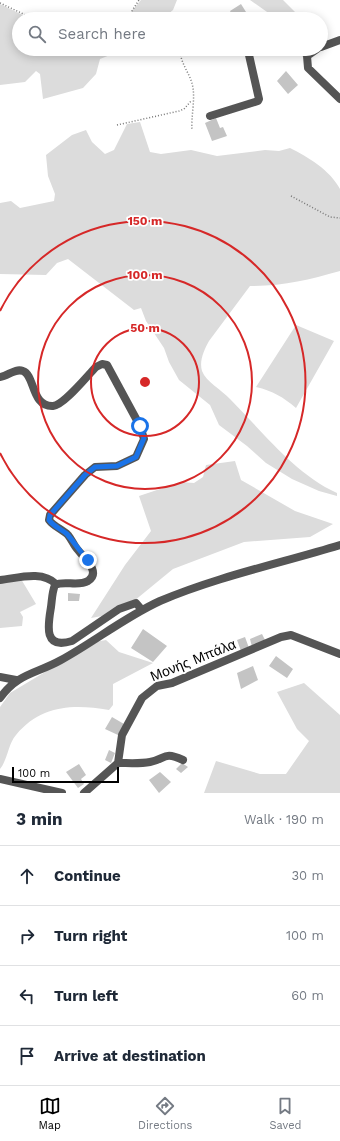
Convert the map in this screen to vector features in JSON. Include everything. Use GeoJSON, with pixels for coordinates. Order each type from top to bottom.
{"type":"FeatureCollection","features":[{"type":"Feature","properties":{"kind":"street"},"geometry":{"type":"LineString","coordinates":[[328,45],[340,40]]}},
{"type":"Feature","properties":{"kind":"street"},"geometry":{"type":"LineString","coordinates":[[210,116],[258,101],[259,98],[250,56]]}},
{"type":"Feature","properties":{"kind":"street"},"geometry":{"type":"LineString","coordinates":[[307,56],[306,59],[308,68],[340,99]]}},
{"type":"Feature","properties":{"kind":"street"},"geometry":{"type":"LineString","coordinates":[[0,377],[18,370],[24,371],[28,374],[35,394],[40,401],[54,406],[62,403],[96,367],[105,364],[140,426],[144,438],[136,457],[117,466],[95,467],[85,475],[53,510],[49,520],[68,536],[78,551],[88,560],[93,573],[91,578],[86,582],[56,584],[51,579],[44,576],[0,580]]}},
{"type":"Feature","properties":{"kind":"street"},"geometry":{"type":"LineString","coordinates":[[0,698],[16,680],[60,661],[142,610],[194,589],[340,545]]}},
{"type":"Feature","properties":{"kind":"street"},"geometry":{"type":"LineString","coordinates":[[56,584],[47,629],[50,636],[61,643],[72,641],[126,606],[136,603],[142,610]]}},
{"type":"Feature","properties":{"kind":"street","name":"Μονής Μπάλα"},"geometry":{"type":"LineString","coordinates":[[118,763],[122,735],[127,725],[142,698],[157,686],[172,683],[281,636],[291,635],[340,654]]}},
{"type":"Feature","properties":{"kind":"street"},"geometry":{"type":"LineString","coordinates":[[0,677],[16,680]]}},
{"type":"Feature","properties":{"kind":"street"},"geometry":{"type":"LineString","coordinates":[[84,793],[118,763],[150,762],[165,755],[175,756],[183,760]]}},
{"type":"Feature","properties":{"kind":"street"},"geometry":{"type":"LineString","coordinates":[[0,779],[62,793]]}},
{"type":"Feature","properties":{"kind":"path"},"geometry":{"type":"LineString","coordinates":[[131,12],[139,0]]}},
{"type":"Feature","properties":{"kind":"path"},"geometry":{"type":"LineString","coordinates":[[0,3],[19,12]]}},
{"type":"Feature","properties":{"kind":"path"},"geometry":{"type":"LineString","coordinates":[[181,56],[182,63],[191,79],[193,89],[192,130]]}},
{"type":"Feature","properties":{"kind":"path"},"geometry":{"type":"LineString","coordinates":[[117,125],[179,111],[184,109],[192,100]]}},
{"type":"Feature","properties":{"kind":"path"},"geometry":{"type":"LineString","coordinates":[[291,196],[330,217],[340,218]]}},
{"type":"Feature","properties":{"kind":"shaded area"},"geometry":{"type":"Polygon","coordinates":[[[141,0],[177,0],[173,10],[171,12],[131,12],[141,0]]]}},
{"type":"Feature","properties":{"kind":"shaded area"},"geometry":{"type":"Polygon","coordinates":[[[250,0],[283,0],[295,12],[267,12],[250,0]]]}},
{"type":"Feature","properties":{"kind":"shaded area"},"geometry":{"type":"Polygon","coordinates":[[[0,4],[17,12],[12,12],[12,56],[108,56],[100,59],[96,74],[83,88],[43,99],[40,74],[36,71],[25,82],[0,85],[0,4]]]}},
{"type":"Feature","properties":{"kind":"shaded area"},"geometry":{"type":"Polygon","coordinates":[[[140,122],[150,152],[161,154],[191,150],[217,156],[265,150],[279,151],[290,148],[325,170],[340,189],[340,271],[296,282],[250,286],[209,341],[201,363],[202,371],[207,379],[227,396],[280,451],[307,475],[321,485],[337,493],[337,496],[319,491],[292,479],[266,463],[247,446],[219,425],[210,405],[179,380],[169,362],[164,348],[146,321],[141,308],[134,310],[68,259],[57,263],[46,275],[0,274],[0,203],[11,201],[20,208],[54,201],[55,194],[48,176],[46,155],[72,135],[86,130],[92,142],[105,154],[114,150],[127,124],[140,122]]]}},
{"type":"Feature","properties":{"kind":"shaded area"},"geometry":{"type":"Polygon","coordinates":[[[296,325],[334,341],[296,408],[278,395],[268,390],[256,387],[296,325]]]}},
{"type":"Feature","properties":{"kind":"shaded area"},"geometry":{"type":"Polygon","coordinates":[[[235,461],[241,480],[295,511],[333,524],[310,537],[244,542],[173,569],[134,601],[116,606],[102,616],[91,618],[125,565],[151,531],[139,496],[181,482],[194,483],[203,477],[206,465],[235,461]]]}},
{"type":"Feature","properties":{"kind":"shaded area"},"geometry":{"type":"Polygon","coordinates":[[[21,579],[36,604],[20,612],[23,617],[22,626],[0,628],[0,583],[21,579]]]}},
{"type":"Feature","properties":{"kind":"shaded area"},"geometry":{"type":"Polygon","coordinates":[[[106,640],[119,652],[153,663],[113,684],[113,705],[109,710],[70,707],[47,712],[36,718],[26,725],[13,739],[5,761],[0,769],[0,707],[10,693],[95,642],[106,640]]]}},
{"type":"Feature","properties":{"kind":"shaded area"},"geometry":{"type":"Polygon","coordinates":[[[304,683],[340,715],[340,793],[204,793],[216,761],[260,774],[286,774],[309,741],[297,729],[277,692],[304,683]]]}},
{"type":"Feature","properties":{"kind":"building"},"geometry":{"type":"Polygon","coordinates":[[[241,4],[246,12],[230,12],[241,4]]]}},
{"type":"Feature","properties":{"kind":"building"},"geometry":{"type":"Polygon","coordinates":[[[286,71],[298,85],[288,94],[277,81],[286,71]]]}},
{"type":"Feature","properties":{"kind":"building"},"geometry":{"type":"Polygon","coordinates":[[[216,118],[220,128],[223,127],[227,136],[212,141],[205,123],[216,118]]]}},
{"type":"Feature","properties":{"kind":"building"},"geometry":{"type":"Polygon","coordinates":[[[68,593],[80,594],[79,601],[68,601],[68,593]]]}},
{"type":"Feature","properties":{"kind":"building"},"geometry":{"type":"Polygon","coordinates":[[[143,629],[167,646],[153,662],[131,648],[143,629]]]}},
{"type":"Feature","properties":{"kind":"building"},"geometry":{"type":"Polygon","coordinates":[[[262,634],[266,642],[252,647],[250,639],[262,634]]]}},
{"type":"Feature","properties":{"kind":"building"},"geometry":{"type":"Polygon","coordinates":[[[245,637],[249,648],[241,651],[237,640],[245,637]]]}},
{"type":"Feature","properties":{"kind":"building"},"geometry":{"type":"Polygon","coordinates":[[[276,656],[293,669],[287,678],[269,666],[276,656]]]}},
{"type":"Feature","properties":{"kind":"building"},"geometry":{"type":"Polygon","coordinates":[[[253,666],[258,680],[241,689],[237,673],[253,666]]]}},
{"type":"Feature","properties":{"kind":"building"},"geometry":{"type":"Polygon","coordinates":[[[112,717],[124,724],[118,735],[105,729],[112,717]]]}},
{"type":"Feature","properties":{"kind":"building"},"geometry":{"type":"Polygon","coordinates":[[[109,750],[115,753],[111,763],[105,760],[109,750]]]}},
{"type":"Feature","properties":{"kind":"building"},"geometry":{"type":"Polygon","coordinates":[[[182,763],[188,767],[181,773],[176,769],[182,763]]]}},
{"type":"Feature","properties":{"kind":"building"},"geometry":{"type":"Polygon","coordinates":[[[79,764],[86,775],[81,779],[84,784],[78,788],[66,772],[79,764]]]}},
{"type":"Feature","properties":{"kind":"building"},"geometry":{"type":"Polygon","coordinates":[[[160,772],[171,782],[159,793],[149,780],[160,772]]]}},
{"type":"Feature","properties":{"kind":"route"},"geometry":{"type":"LineString","coordinates":[[88,560],[78,551],[64,532],[51,523],[49,520],[50,515],[85,475],[95,467],[117,466],[136,457],[142,447],[144,438],[140,426]]}}]}
